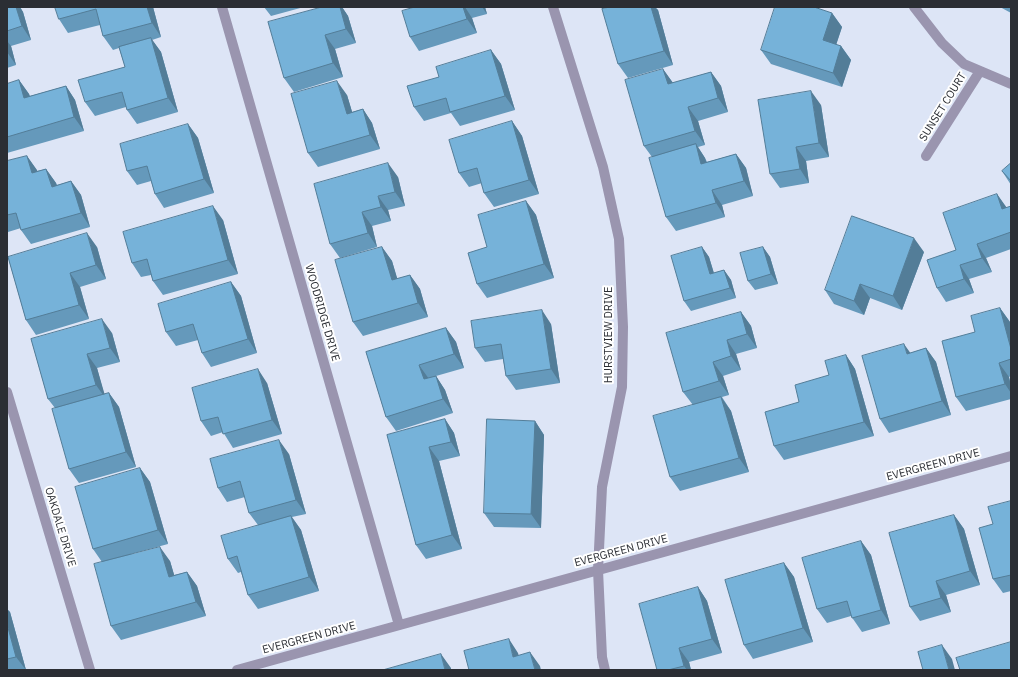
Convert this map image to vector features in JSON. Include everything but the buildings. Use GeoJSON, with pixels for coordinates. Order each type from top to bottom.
{"type":"FeatureCollection","features":[{"type":"Feature","properties":{"kind":"street","name":"WOODRIDGE DRIVE"},"geometry":{"type":"LineString","coordinates":[[222,7],[399,625]]}},
{"type":"Feature","properties":{"kind":"street","name":"HURSTVIEW DRIVE"},"geometry":{"type":"LineString","coordinates":[[553,7],[603,167],[618,239],[623,327],[622,387],[602,487],[598,570],[602,657],[605,670]]}},
{"type":"Feature","properties":{"kind":"street"},"geometry":{"type":"LineString","coordinates":[[914,7],[942,43],[964,64],[1011,84]]}},
{"type":"Feature","properties":{"kind":"street","name":"SUNSET COURT"},"geometry":{"type":"LineString","coordinates":[[926,156],[980,71]]}},
{"type":"Feature","properties":{"kind":"street","name":"OAKDALE DRIVE"},"geometry":{"type":"LineString","coordinates":[[7,392],[90,670]]}},
{"type":"Feature","properties":{"kind":"street","name":"EVERGREEN DRIVE"},"geometry":{"type":"LineString","coordinates":[[237,670],[1011,456]]}}]}
